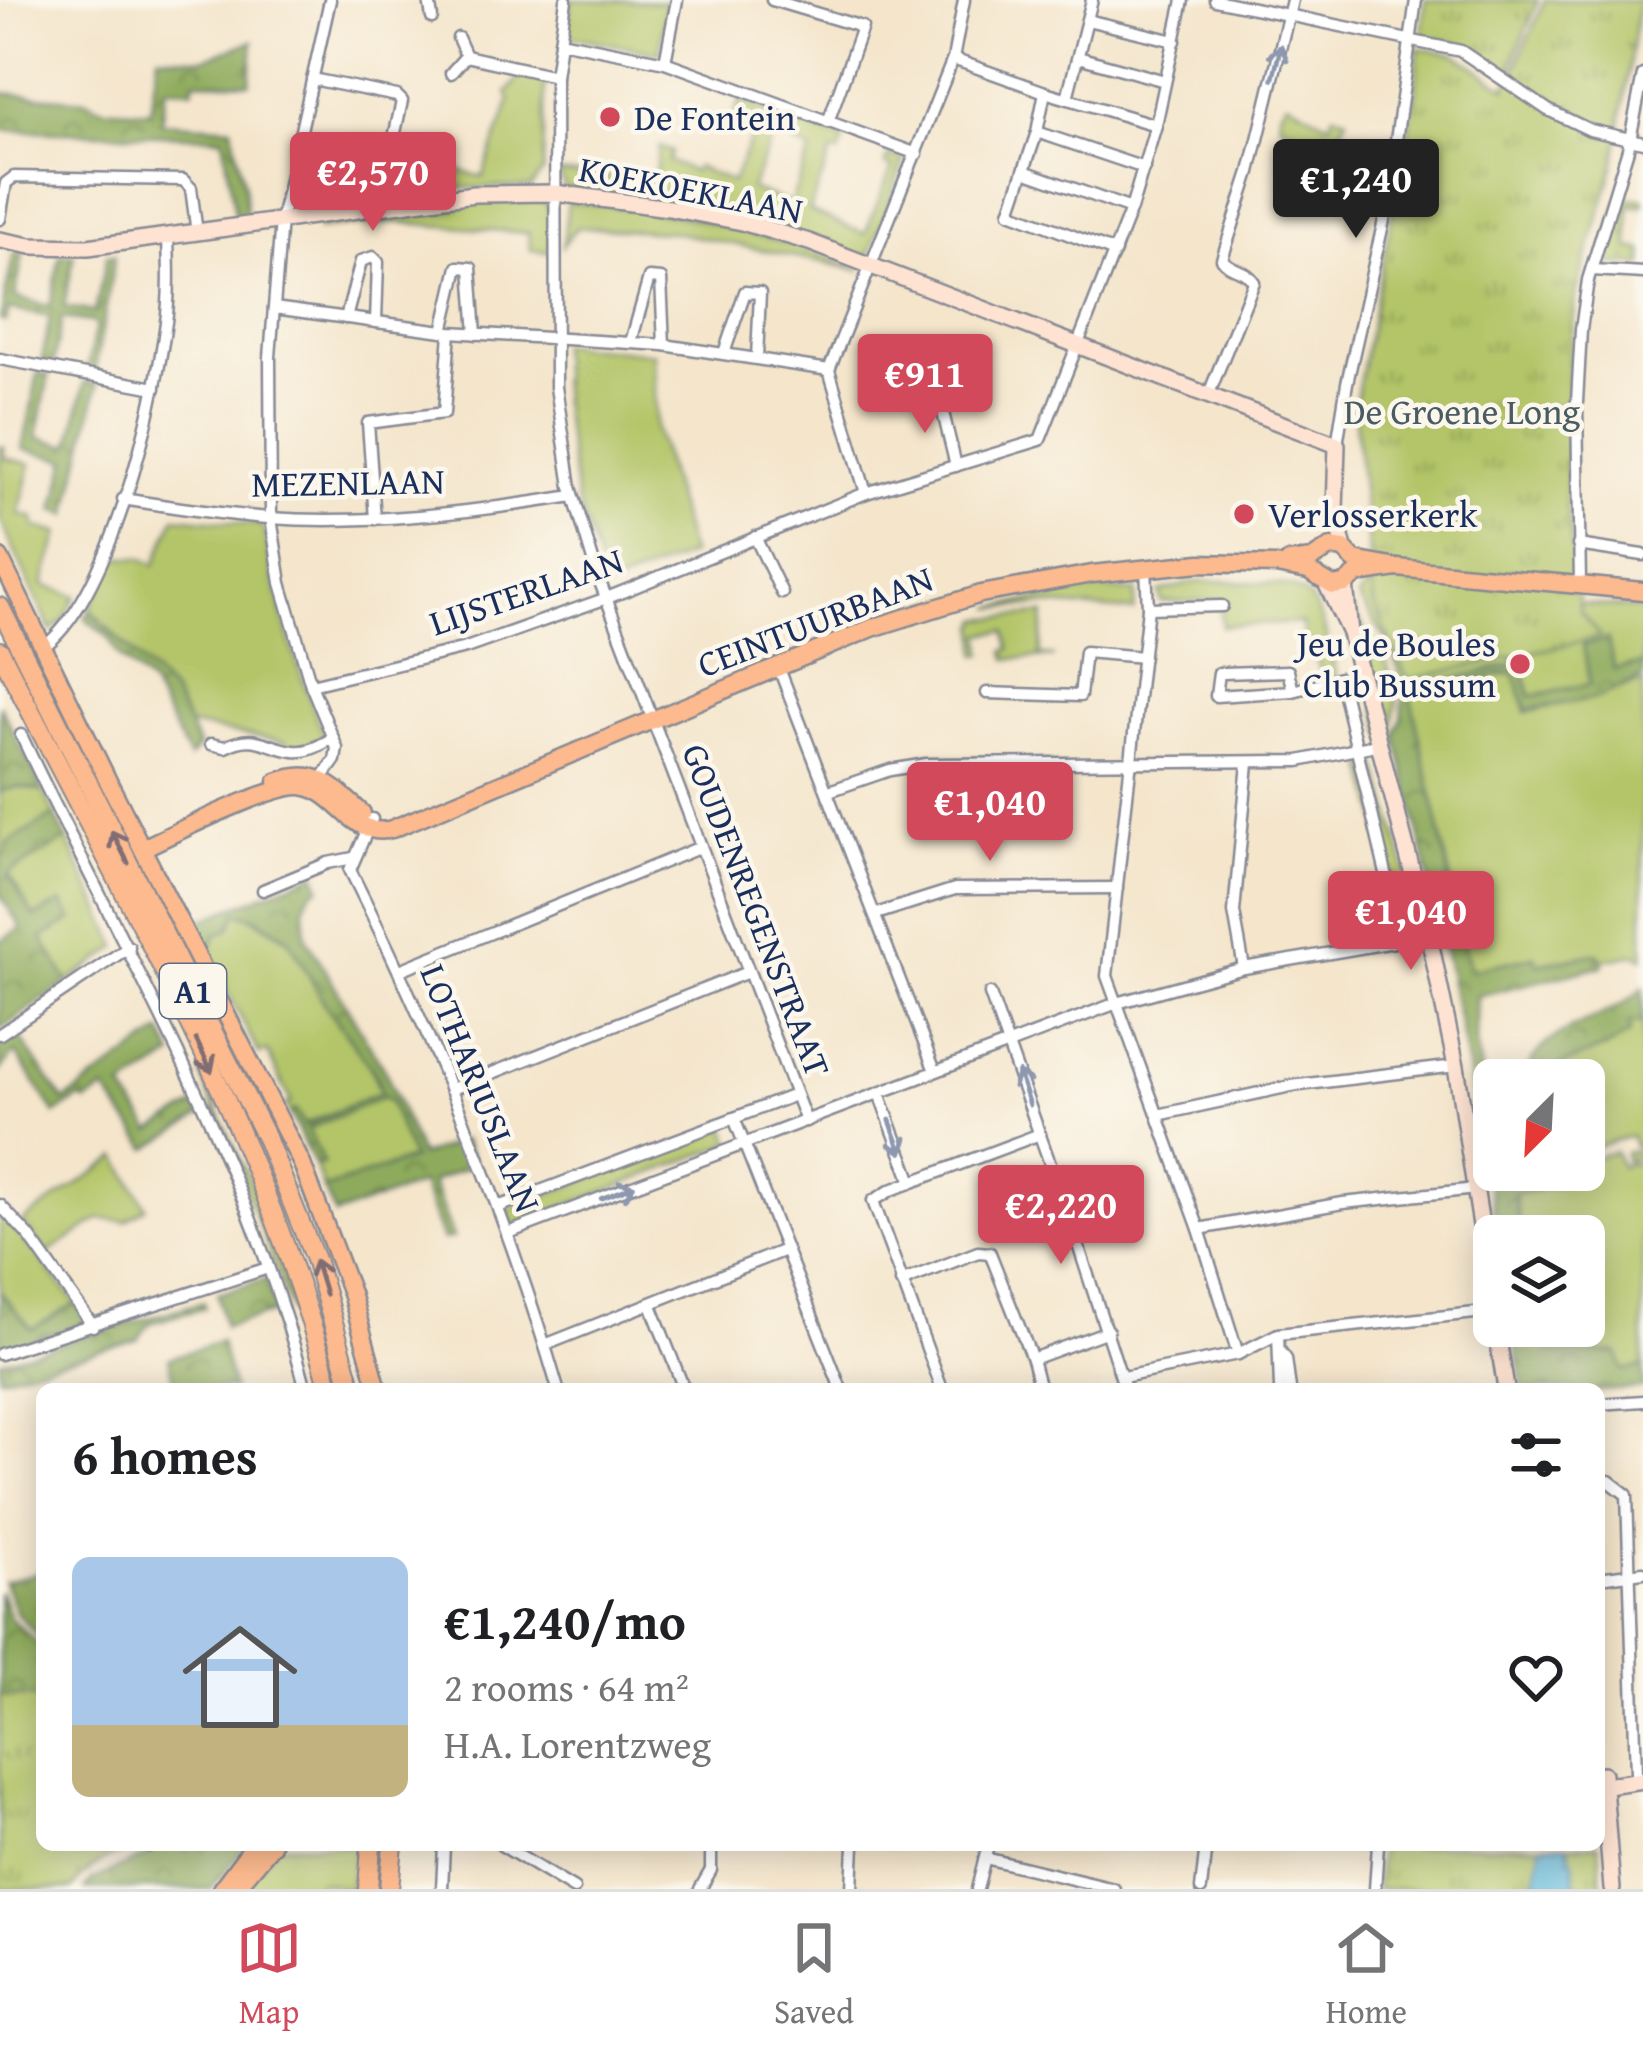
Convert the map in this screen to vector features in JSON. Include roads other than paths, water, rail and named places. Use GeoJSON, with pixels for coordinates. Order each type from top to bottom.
{"type":"FeatureCollection","features":[{"type":"Feature","properties":{"kind":"highway","name":"A1"},"geometry":{"type":"LineString","coordinates":[[0,607],[266,1140],[316,1262],[350,1383]]}},
{"type":"Feature","properties":{"kind":"highway","name":"A1"},"geometry":{"type":"LineString","coordinates":[[0,651],[245,1144],[301,1287],[328,1383]]}},
{"type":"Feature","properties":{"kind":"highway"},"geometry":{"type":"LineString","coordinates":[[368,1889],[371,1851]]}},
{"type":"Feature","properties":{"kind":"highway"},"geometry":{"type":"LineString","coordinates":[[389,1889],[392,1851]]}},
{"type":"Feature","properties":{"kind":"main road"},"geometry":{"type":"LineString","coordinates":[[0,558],[302,1164],[351,1293],[376,1383]]}},
{"type":"Feature","properties":{"kind":"main road","name":"CEINTUURBAAN"},"geometry":{"type":"LineString","coordinates":[[318,784],[369,824],[397,824],[872,628],[981,594],[1146,568],[1200,562],[1308,571],[1397,568],[1643,591]]}},
{"type":"Feature","properties":{"kind":"main road"},"geometry":{"type":"LineString","coordinates":[[141,843],[279,790],[318,784]]}},
{"type":"Feature","properties":{"kind":"main road"},"geometry":{"type":"LineString","coordinates":[[220,1889],[249,1851]]}},
{"type":"Feature","properties":{"kind":"main road"},"geometry":{"type":"LineString","coordinates":[[235,1889],[267,1851]]}},
{"type":"Feature","properties":{"kind":"street"},"geometry":{"type":"LineString","coordinates":[[318,784],[338,755],[280,583],[271,518],[270,357],[281,220],[330,0]]}},
{"type":"Feature","properties":{"kind":"street"},"geometry":{"type":"LineString","coordinates":[[429,0],[432,18]]}},
{"type":"Feature","properties":{"kind":"street","name":"GOUDENREGENSTRAAT"},"geometry":{"type":"LineString","coordinates":[[566,0],[555,76],[554,337],[559,420],[573,496],[652,720],[806,1121]]}},
{"type":"Feature","properties":{"kind":"street"},"geometry":{"type":"LineString","coordinates":[[665,62],[677,0]]}},
{"type":"Feature","properties":{"kind":"street"},"geometry":{"type":"LineString","coordinates":[[772,0],[862,27],[828,122]]}},
{"type":"Feature","properties":{"kind":"street"},"geometry":{"type":"LineString","coordinates":[[866,493],[829,370],[953,59],[964,0]]}},
{"type":"Feature","properties":{"kind":"street"},"geometry":{"type":"LineString","coordinates":[[1067,98],[1092,0]]}},
{"type":"Feature","properties":{"kind":"street"},"geometry":{"type":"LineString","coordinates":[[1078,346],[1144,168],[1183,0]]}},
{"type":"Feature","properties":{"kind":"street"},"geometry":{"type":"LineString","coordinates":[[1215,0],[1461,51],[1548,110],[1590,130],[1643,142]]}},
{"type":"Feature","properties":{"kind":"street"},"geometry":{"type":"LineString","coordinates":[[1208,396],[1254,282],[1222,259],[1250,172],[1292,0]]}},
{"type":"Feature","properties":{"kind":"street"},"geometry":{"type":"LineString","coordinates":[[1416,0],[1387,212],[1346,383],[1337,445],[1335,567],[1429,937],[1473,1171]]}},
{"type":"Feature","properties":{"kind":"street"},"geometry":{"type":"LineString","coordinates":[[1087,20],[1174,41]]}},
{"type":"Feature","properties":{"kind":"street"},"geometry":{"type":"LineString","coordinates":[[458,38],[466,56]]}},
{"type":"Feature","properties":{"kind":"street"},"geometry":{"type":"LineString","coordinates":[[560,41],[665,62],[916,154]]}},
{"type":"Feature","properties":{"kind":"street"},"geometry":{"type":"LineString","coordinates":[[452,74],[466,56]]}},
{"type":"Feature","properties":{"kind":"street"},"geometry":{"type":"LineString","coordinates":[[466,56],[555,76]]}},
{"type":"Feature","properties":{"kind":"street"},"geometry":{"type":"LineString","coordinates":[[1078,57],[1166,81]]}},
{"type":"Feature","properties":{"kind":"street"},"geometry":{"type":"LineString","coordinates":[[953,59],[1156,125]]}},
{"type":"Feature","properties":{"kind":"street"},"geometry":{"type":"LineString","coordinates":[[1580,582],[1581,330],[1643,75]]}},
{"type":"Feature","properties":{"kind":"street"},"geometry":{"type":"LineString","coordinates":[[312,79],[397,96],[402,101],[385,178]]}},
{"type":"Feature","properties":{"kind":"street"},"geometry":{"type":"LineString","coordinates":[[1045,92],[1010,212],[1115,252]]}},
{"type":"Feature","properties":{"kind":"street"},"geometry":{"type":"LineString","coordinates":[[1036,132],[1144,168]]}},
{"type":"Feature","properties":{"kind":"street"},"geometry":{"type":"LineString","coordinates":[[1024,171],[1131,209]]}},
{"type":"Feature","properties":{"kind":"street"},"geometry":{"type":"LineString","coordinates":[[0,219],[6,183],[14,177],[183,181],[190,188],[197,233]]}},
{"type":"Feature","properties":{"kind":"street","name":"KOEKOEKLAAN"},"geometry":{"type":"LineString","coordinates":[[0,240],[50,247],[168,238],[451,196],[555,194],[669,208],[742,223],[870,265],[1337,445]]}},
{"type":"Feature","properties":{"kind":"street"},"geometry":{"type":"LineString","coordinates":[[42,648],[82,603],[123,499],[155,388],[167,317],[168,238]]}},
{"type":"Feature","properties":{"kind":"street"},"geometry":{"type":"LineString","coordinates":[[346,317],[361,261],[373,257],[378,262],[376,322]]}},
{"type":"Feature","properties":{"kind":"street"},"geometry":{"type":"LineString","coordinates":[[375,519],[368,423],[445,413],[446,332],[458,267],[472,268],[476,334]]}},
{"type":"Feature","properties":{"kind":"street"},"geometry":{"type":"LineString","coordinates":[[1592,270],[1643,273]]}},
{"type":"Feature","properties":{"kind":"street"},"geometry":{"type":"LineString","coordinates":[[631,342],[649,278],[661,279],[664,345]]}},
{"type":"Feature","properties":{"kind":"street"},"geometry":{"type":"LineString","coordinates":[[724,353],[745,292],[760,293],[757,358]]}},
{"type":"Feature","properties":{"kind":"street"},"geometry":{"type":"LineString","coordinates":[[274,308],[446,332],[664,345],[829,370]]}},
{"type":"Feature","properties":{"kind":"street","name":"LIJSTERLAAN"},"geometry":{"type":"LineString","coordinates":[[311,685],[466,648],[607,598],[866,493],[1040,440],[1078,346]]}},
{"type":"Feature","properties":{"kind":"street"},"geometry":{"type":"LineString","coordinates":[[0,359],[155,388]]}},
{"type":"Feature","properties":{"kind":"street"},"geometry":{"type":"LineString","coordinates":[[939,396],[956,466]]}},
{"type":"Feature","properties":{"kind":"street","name":"MEZENLAAN"},"geometry":{"type":"LineString","coordinates":[[123,499],[271,518],[375,519],[573,496]]}},
{"type":"Feature","properties":{"kind":"street"},"geometry":{"type":"LineString","coordinates":[[755,536],[782,593]]}},
{"type":"Feature","properties":{"kind":"street"},"geometry":{"type":"LineString","coordinates":[[1578,545],[1643,555]]}},
{"type":"Feature","properties":{"kind":"street"},"geometry":{"type":"LineString","coordinates":[[1146,568],[1148,608],[1107,976],[1199,1229],[1238,1354]]}},
{"type":"Feature","properties":{"kind":"street"},"geometry":{"type":"LineString","coordinates":[[1148,608],[1222,606]]}},
{"type":"Feature","properties":{"kind":"street"},"geometry":{"type":"LineString","coordinates":[[987,693],[1080,696],[1085,652],[1143,657]]}},
{"type":"Feature","properties":{"kind":"street"},"geometry":{"type":"LineString","coordinates":[[778,666],[935,1071]]}},
{"type":"Feature","properties":{"kind":"street"},"geometry":{"type":"LineString","coordinates":[[1293,691],[1288,671],[1219,673],[1216,696],[1293,691],[1340,678],[1395,912]]}},
{"type":"Feature","properties":{"kind":"street"},"geometry":{"type":"LineString","coordinates":[[21,735],[218,1134],[304,1383]]}},
{"type":"Feature","properties":{"kind":"street"},"geometry":{"type":"LineString","coordinates":[[211,744],[225,748],[242,739],[292,752],[334,738]]}},
{"type":"Feature","properties":{"kind":"street"},"geometry":{"type":"LineString","coordinates":[[829,790],[926,764],[1299,761],[1380,744]]}},
{"type":"Feature","properties":{"kind":"street"},"geometry":{"type":"LineString","coordinates":[[1244,968],[1234,912],[1248,763]]}},
{"type":"Feature","properties":{"kind":"street"},"geometry":{"type":"LineString","coordinates":[[263,890],[328,863],[353,858],[369,824]]}},
{"type":"Feature","properties":{"kind":"street"},"geometry":{"type":"LineString","coordinates":[[400,970],[701,848]]}},
{"type":"Feature","properties":{"kind":"street","name":"LOTHARIUSLAAN"},"geometry":{"type":"LineString","coordinates":[[353,858],[350,870],[400,970],[498,1207],[556,1383]]}},
{"type":"Feature","properties":{"kind":"street"},"geometry":{"type":"LineString","coordinates":[[876,914],[956,889],[1117,888]]}},
{"type":"Feature","properties":{"kind":"street"},"geometry":{"type":"LineString","coordinates":[[508,1233],[1117,1003],[1244,968],[1429,937]]}},
{"type":"Feature","properties":{"kind":"street"},"geometry":{"type":"LineString","coordinates":[[0,1034],[129,947]]}},
{"type":"Feature","properties":{"kind":"street"},"geometry":{"type":"LineString","coordinates":[[452,1089],[748,972]]}},
{"type":"Feature","properties":{"kind":"street"},"geometry":{"type":"LineString","coordinates":[[990,994],[1124,1383],[1238,1354],[1278,1334],[1473,1312]]}},
{"type":"Feature","properties":{"kind":"street"},"geometry":{"type":"LineString","coordinates":[[1158,1115],[1292,1086],[1456,1066]]}},
{"type":"Feature","properties":{"kind":"street"},"geometry":{"type":"LineString","coordinates":[[879,1093],[912,1182]]}},
{"type":"Feature","properties":{"kind":"street"},"geometry":{"type":"LineString","coordinates":[[498,1207],[796,1095]]}},
{"type":"Feature","properties":{"kind":"street"},"geometry":{"type":"LineString","coordinates":[[734,1118],[839,1383]]}},
{"type":"Feature","properties":{"kind":"street"},"geometry":{"type":"LineString","coordinates":[[940,1383],[872,1206],[876,1197],[1040,1135]]}},
{"type":"Feature","properties":{"kind":"street"},"geometry":{"type":"LineString","coordinates":[[1199,1229],[1343,1203],[1473,1189]]}},
{"type":"Feature","properties":{"kind":"street"},"geometry":{"type":"LineString","coordinates":[[0,1205],[29,1236],[93,1326]]}},
{"type":"Feature","properties":{"kind":"street"},"geometry":{"type":"LineString","coordinates":[[545,1346],[785,1250]]}},
{"type":"Feature","properties":{"kind":"street"},"geometry":{"type":"LineString","coordinates":[[901,1282],[978,1252],[990,1253],[1038,1383]]}},
{"type":"Feature","properties":{"kind":"street"},"geometry":{"type":"LineString","coordinates":[[0,1354],[268,1268]]}},
{"type":"Feature","properties":{"kind":"street"},"geometry":{"type":"LineString","coordinates":[[650,1305],[682,1383]]}},
{"type":"Feature","properties":{"kind":"street"},"geometry":{"type":"LineString","coordinates":[[1032,1359],[1108,1331]]}},
{"type":"Feature","properties":{"kind":"street"},"geometry":{"type":"LineString","coordinates":[[1278,1334],[1289,1383]]}},
{"type":"Feature","properties":{"kind":"street"},"geometry":{"type":"LineString","coordinates":[[1499,1347],[1503,1383]]}},
{"type":"Feature","properties":{"kind":"street"},"geometry":{"type":"LineString","coordinates":[[1279,1383],[1276,1360],[1280,1351]]}},
{"type":"Feature","properties":{"kind":"street"},"geometry":{"type":"LineString","coordinates":[[1605,1404],[1643,1401]]}},
{"type":"Feature","properties":{"kind":"street"},"geometry":{"type":"LineString","coordinates":[[1605,1481],[1627,1496],[1636,1573],[1641,1775],[1605,1780]]}},
{"type":"Feature","properties":{"kind":"street"},"geometry":{"type":"LineString","coordinates":[[1605,1577],[1636,1573]]}},
{"type":"Feature","properties":{"kind":"street"},"geometry":{"type":"LineString","coordinates":[[1605,1820],[1612,1889]]}},
{"type":"Feature","properties":{"kind":"street"},"geometry":{"type":"LineString","coordinates":[[442,1889],[444,1851]]}},
{"type":"Feature","properties":{"kind":"street"},"geometry":{"type":"LineString","coordinates":[[511,1851],[574,1889]]}},
{"type":"Feature","properties":{"kind":"street"},"geometry":{"type":"LineString","coordinates":[[700,1889],[711,1870],[711,1851]]}},
{"type":"Feature","properties":{"kind":"street"},"geometry":{"type":"LineString","coordinates":[[852,1889],[854,1851]]}},
{"type":"Feature","properties":{"kind":"street"},"geometry":{"type":"LineString","coordinates":[[977,1889],[986,1851],[1114,1889]]}},
{"type":"Feature","properties":{"kind":"street"},"geometry":{"type":"LineString","coordinates":[[1201,1889],[1205,1851]]}},
{"type":"Feature","properties":{"kind":"street"},"geometry":{"type":"LineString","coordinates":[[1375,1889],[1378,1851]]}},
{"type":"Feature","properties":{"kind":"water"},"geometry":{"type":"Polygon","coordinates":[[[1541,1851],[1569,1851],[1575,1889],[1553,1884],[1534,1889],[1541,1851]]]}},
{"type":"Feature","properties":{"kind":"place","name":"De Fontein"},"geometry":{"type":"Point","coordinates":[610,117]}},
{"type":"Feature","properties":{"kind":"place","name":"Verlosserkerk"},"geometry":{"type":"Point","coordinates":[1244,514]}},
{"type":"Feature","properties":{"kind":"place","name":"Jeu de Boules Club Bussum"},"geometry":{"type":"Point","coordinates":[1520,664]}},
{"type":"Feature","properties":{"kind":"park label","name":"De Groene Long"},"geometry":{"type":"Point","coordinates":[1462,411]}}]}
